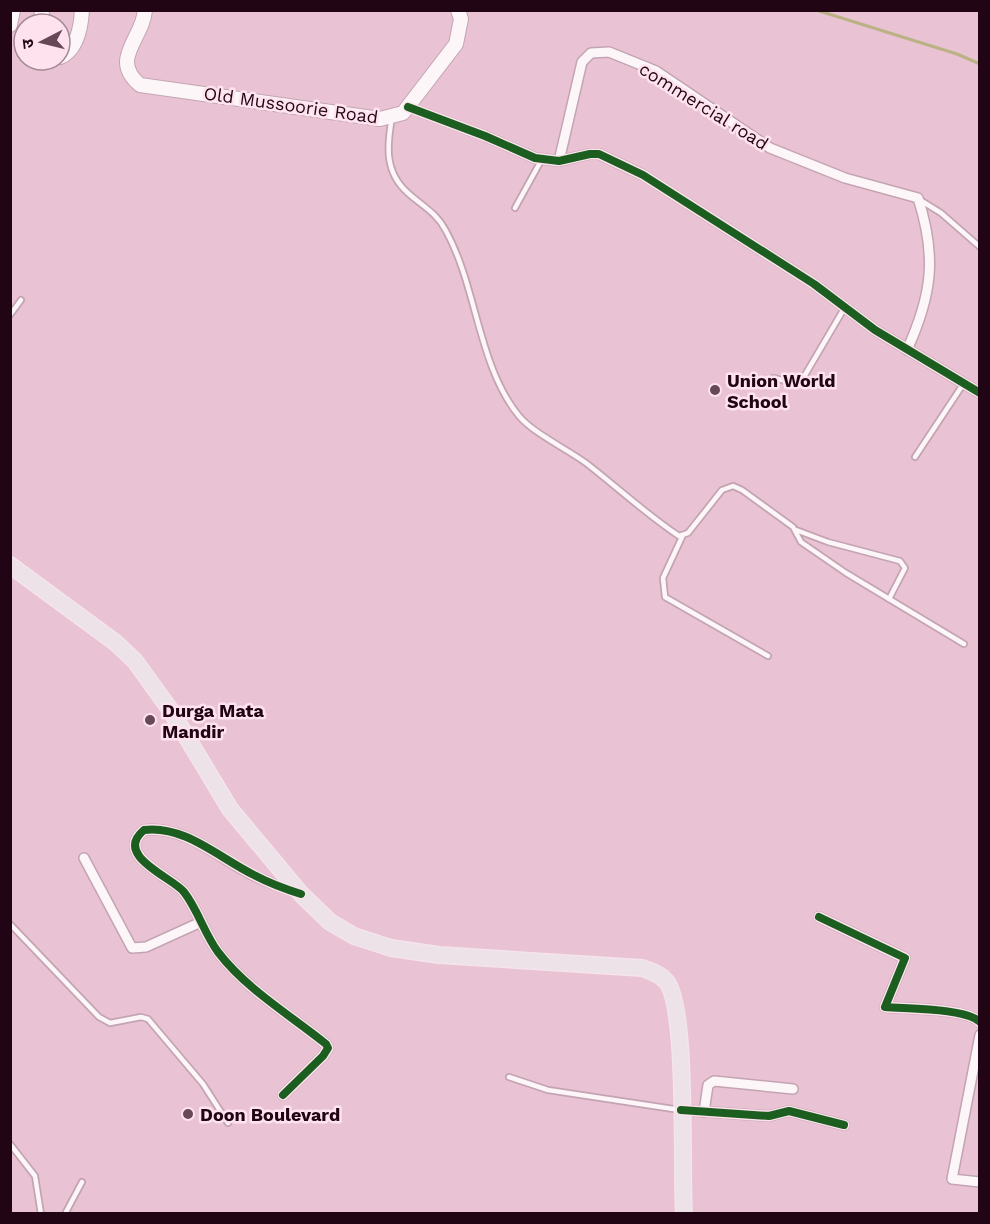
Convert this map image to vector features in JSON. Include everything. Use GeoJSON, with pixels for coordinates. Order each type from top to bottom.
{"type":"FeatureCollection","features":[{"type":"Feature","properties":{"kind":"main road"},"geometry":{"type":"LineString","coordinates":[[10,25],[13,10]]}},
{"type":"Feature","properties":{"kind":"main road"},"geometry":{"type":"LineString","coordinates":[[72,46],[76,40],[82,10]]}},
{"type":"Feature","properties":{"kind":"main road","name":"Old Mussoorie Road"},"geometry":{"type":"LineString","coordinates":[[145,10],[126,57],[131,78],[140,85],[381,119],[403,113],[456,44],[460,19],[458,10]]}},
{"type":"Feature","properties":{"kind":"main road"},"geometry":{"type":"LineString","coordinates":[[10,565],[116,643],[135,661],[171,711],[230,809],[301,894],[330,922],[346,932],[392,948],[476,960],[613,965],[655,972],[666,981],[674,996],[682,1055],[682,1210]]}},
{"type":"Feature","properties":{"kind":"street","name":"commercial road"},"geometry":{"type":"LineString","coordinates":[[559,161],[582,62],[591,53],[609,52],[656,71],[742,132],[770,148],[837,175],[918,198]]}},
{"type":"Feature","properties":{"kind":"street"},"geometry":{"type":"LineString","coordinates":[[408,107],[542,159],[559,161],[600,154],[654,180],[907,350],[980,393]]}},
{"type":"Feature","properties":{"kind":"street"},"geometry":{"type":"LineString","coordinates":[[907,350],[924,313],[929,276],[929,244],[918,198]]}},
{"type":"Feature","properties":{"kind":"street"},"geometry":{"type":"LineString","coordinates":[[283,1095],[324,1056],[327,1052],[326,1044],[233,969],[218,951],[182,890],[140,858],[136,849],[137,841],[144,830],[170,830],[185,836],[255,876],[301,894]]}},
{"type":"Feature","properties":{"kind":"street"},"geometry":{"type":"LineString","coordinates":[[84,858],[132,948],[146,946],[201,922]]}},
{"type":"Feature","properties":{"kind":"street"},"geometry":{"type":"LineString","coordinates":[[819,917],[905,958],[885,1007],[961,1014],[975,1017],[980,1022]]}},
{"type":"Feature","properties":{"kind":"street"},"geometry":{"type":"LineString","coordinates":[[980,1035],[952,1179],[980,1182]]}},
{"type":"Feature","properties":{"kind":"street"},"geometry":{"type":"LineString","coordinates":[[704,1112],[708,1085],[714,1081],[793,1089]]}},
{"type":"Feature","properties":{"kind":"street"},"geometry":{"type":"LineString","coordinates":[[681,1110],[769,1116],[789,1111],[844,1125]]}},
{"type":"Feature","properties":{"kind":"lane"},"geometry":{"type":"LineString","coordinates":[[392,117],[387,152],[389,165],[406,192],[426,206],[445,228],[468,283],[500,382],[510,403],[530,427],[577,456],[682,537]]}},
{"type":"Feature","properties":{"kind":"lane"},"geometry":{"type":"LineString","coordinates":[[515,208],[542,159]]}},
{"type":"Feature","properties":{"kind":"lane","name":"commercial road"},"geometry":{"type":"LineString","coordinates":[[918,198],[941,213],[980,247]]}},
{"type":"Feature","properties":{"kind":"lane"},"geometry":{"type":"LineString","coordinates":[[10,315],[21,300]]}},
{"type":"Feature","properties":{"kind":"lane"},"geometry":{"type":"LineString","coordinates":[[774,378],[792,382],[805,375],[845,307]]}},
{"type":"Feature","properties":{"kind":"lane"},"geometry":{"type":"LineString","coordinates":[[915,457],[964,383]]}},
{"type":"Feature","properties":{"kind":"lane"},"geometry":{"type":"LineString","coordinates":[[768,656],[664,597],[663,578],[682,537],[688,533],[722,490],[733,486],[742,490],[796,530],[828,542],[900,561],[905,568],[903,575],[889,599]]}},
{"type":"Feature","properties":{"kind":"lane"},"geometry":{"type":"LineString","coordinates":[[796,530],[801,542],[964,644]]}},
{"type":"Feature","properties":{"kind":"lane"},"geometry":{"type":"LineString","coordinates":[[10,924],[99,1017],[110,1023],[141,1017],[155,1025],[203,1084],[228,1123]]}},
{"type":"Feature","properties":{"kind":"lane"},"geometry":{"type":"LineString","coordinates":[[510,1077],[548,1090],[681,1110]]}},
{"type":"Feature","properties":{"kind":"lane"},"geometry":{"type":"LineString","coordinates":[[10,1144],[35,1176],[41,1214]]}},
{"type":"Feature","properties":{"kind":"lane"},"geometry":{"type":"LineString","coordinates":[[65,1214],[82,1182]]}},
{"type":"Feature","properties":{"kind":"waterway"},"geometry":{"type":"LineString","coordinates":[[816,10],[957,54],[980,64]]}},
{"type":"Feature","properties":{"kind":"cycle path"},"geometry":{"type":"LineString","coordinates":[[408,107],[535,158],[559,161],[599,154],[643,175],[814,284],[875,330],[980,393]]}},
{"type":"Feature","properties":{"kind":"cycle path"},"geometry":{"type":"LineString","coordinates":[[283,1095],[323,1056],[328,1048],[326,1044],[255,990],[229,965],[213,945],[184,892],[140,857],[135,849],[136,840],[144,830],[174,833],[201,844],[260,878],[301,894]]}},
{"type":"Feature","properties":{"kind":"cycle path"},"geometry":{"type":"LineString","coordinates":[[819,917],[905,958],[885,1007],[962,1014],[980,1022]]}},
{"type":"Feature","properties":{"kind":"cycle path"},"geometry":{"type":"LineString","coordinates":[[681,1110],[769,1116],[789,1111],[844,1125]]}},
{"type":"Feature","properties":{"kind":"place","name":"Union World School"},"geometry":{"type":"Point","coordinates":[715,390]}},
{"type":"Feature","properties":{"kind":"place","name":"Durga Mata Mandir"},"geometry":{"type":"Point","coordinates":[150,720]}},
{"type":"Feature","properties":{"kind":"place","name":"Doon Boulevard"},"geometry":{"type":"Point","coordinates":[188,1114]}}]}
